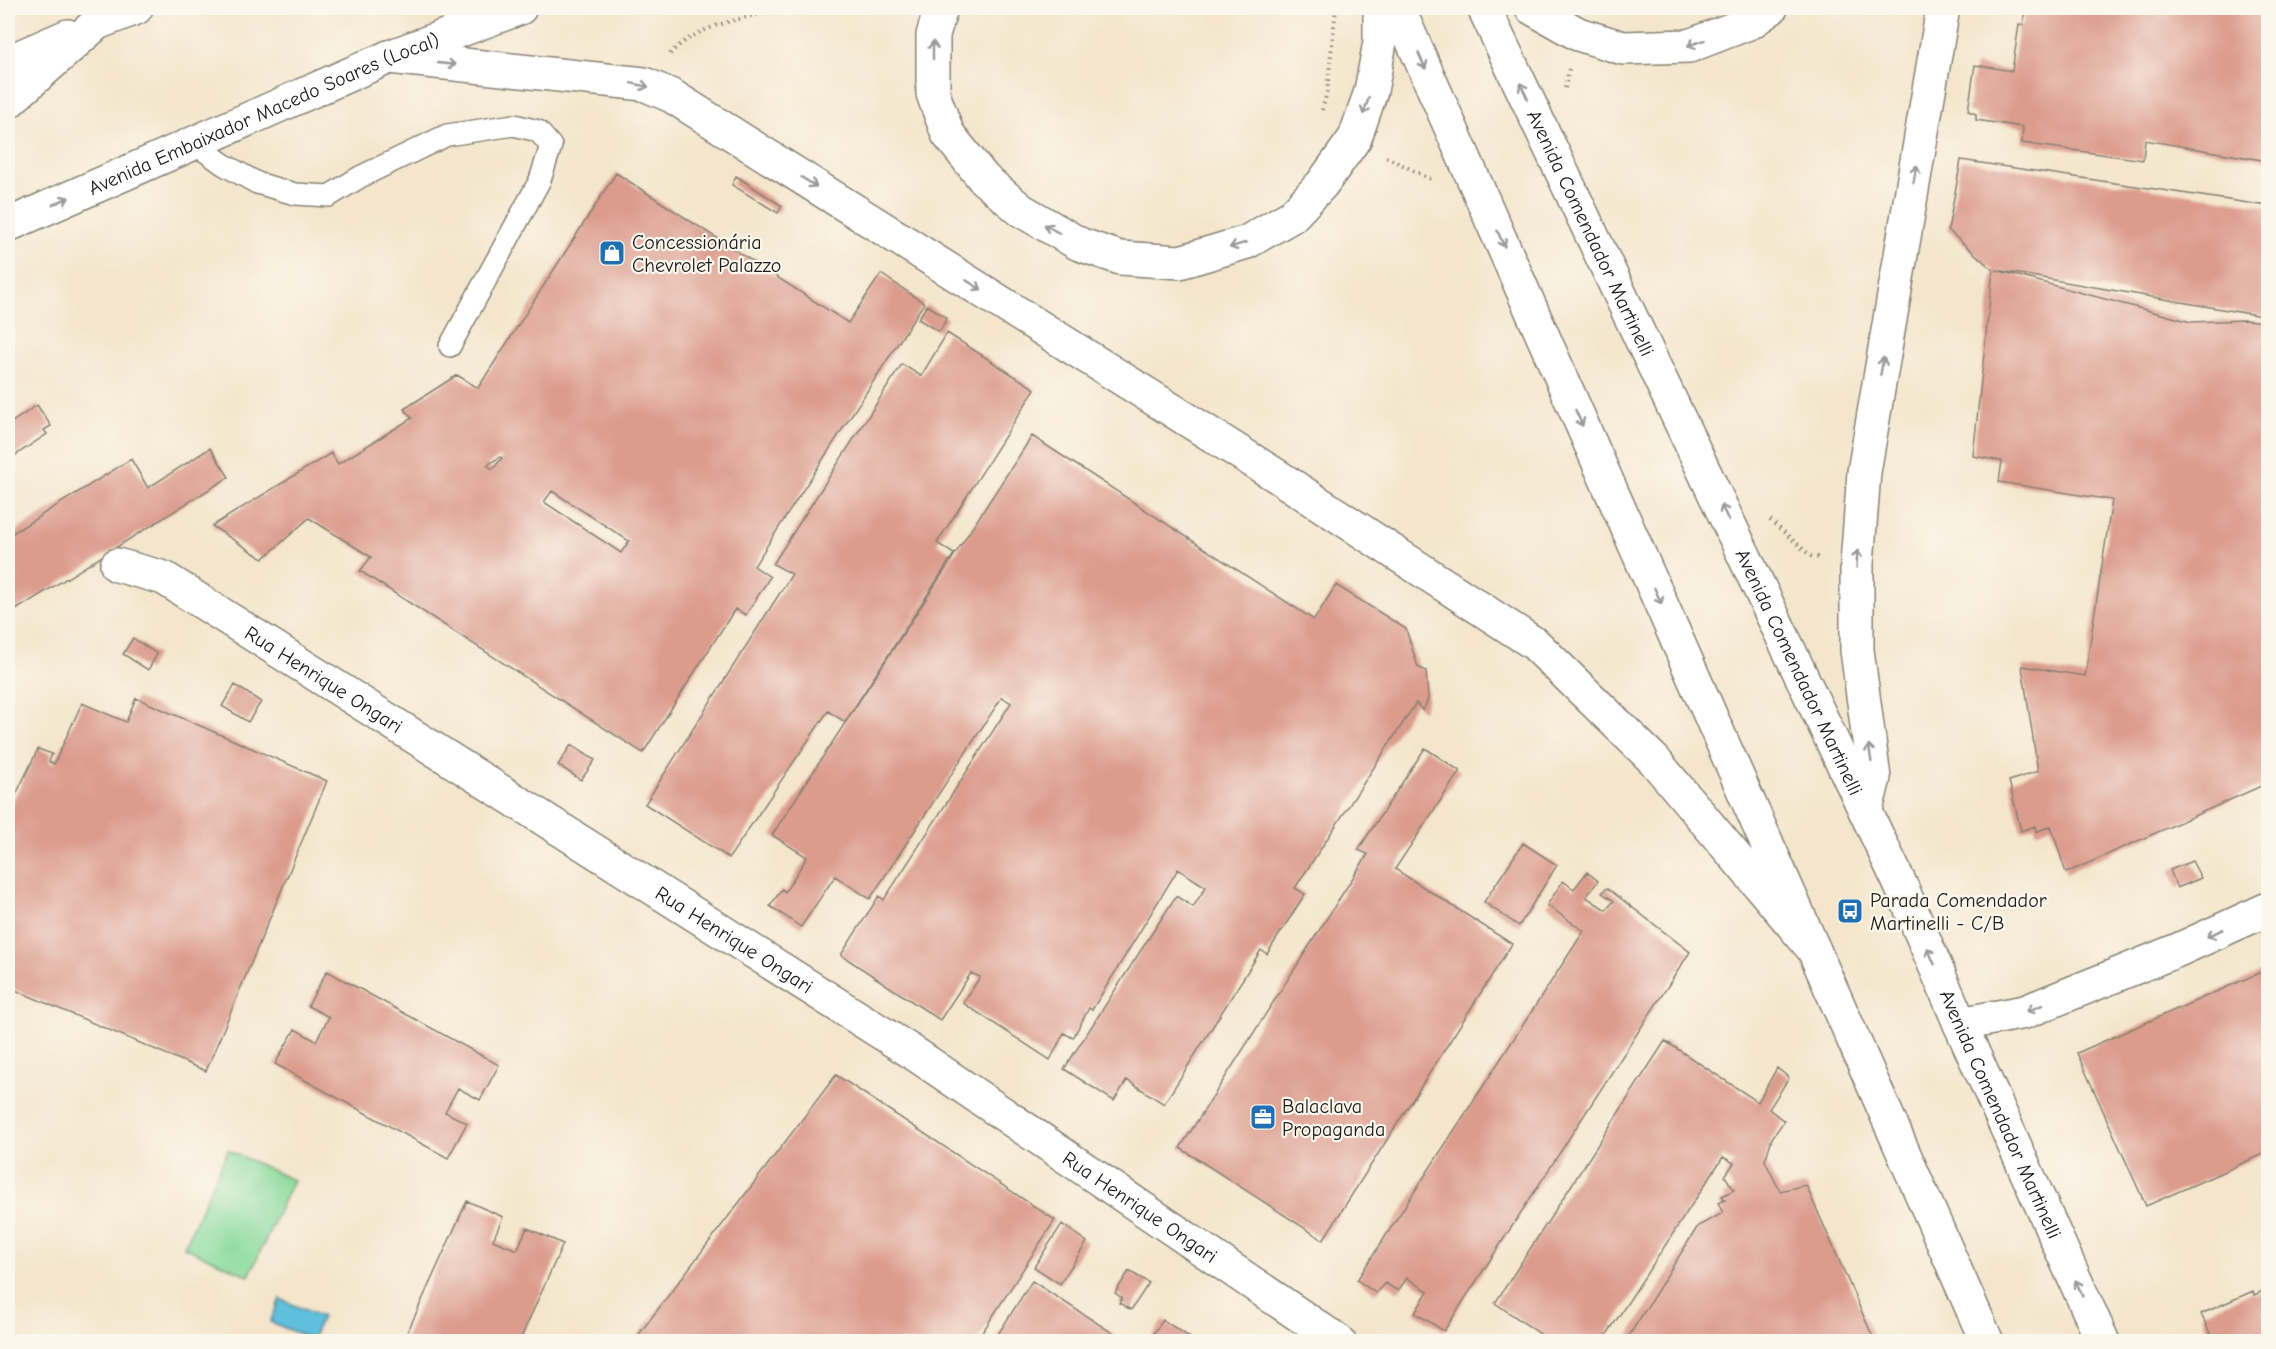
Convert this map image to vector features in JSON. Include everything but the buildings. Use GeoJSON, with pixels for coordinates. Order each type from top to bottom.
{"type":"FeatureCollection","features":[{"type":"Feature","properties":{"kind":"main road"},"geometry":{"type":"LineString","coordinates":[[8,62],[136,8]]}},
{"type":"Feature","properties":{"kind":"main road","name":"Avenida Embaixador Macedo Soares (Local)"},"geometry":{"type":"LineString","coordinates":[[8,225],[388,57],[520,8]]}},
{"type":"Feature","properties":{"kind":"main road"},"geometry":{"type":"LineString","coordinates":[[941,8],[933,35],[933,94],[948,134],[984,179],[1021,210],[1079,244],[1120,258],[1180,262],[1247,242],[1292,216],[1322,184],[1355,138],[1371,91],[1380,42],[1380,8]]}},
{"type":"Feature","properties":{"kind":"main road"},"geometry":{"type":"LineString","coordinates":[[1398,8],[1987,1341]]}},
{"type":"Feature","properties":{"kind":"main road","name":"Avenida Comendador Martinelli"},"geometry":{"type":"LineString","coordinates":[[1484,8],[1866,810],[2103,1341]]}},
{"type":"Feature","properties":{"kind":"main road"},"geometry":{"type":"LineString","coordinates":[[1532,8],[1578,34],[1623,48],[1689,46],[1750,22],[1771,8]]}},
{"type":"Feature","properties":{"kind":"main road"},"geometry":{"type":"LineString","coordinates":[[1866,810],[1874,778],[1857,650],[1857,564],[1864,472],[1942,8]]}},
{"type":"Feature","properties":{"kind":"main road"},"geometry":{"type":"LineString","coordinates":[[8,102],[97,23]]}},
{"type":"Feature","properties":{"kind":"main road"},"geometry":{"type":"LineString","coordinates":[[388,57],[644,84],[672,96],[1237,450],[1535,644],[1654,760],[1814,950]]}},
{"type":"Feature","properties":{"kind":"main road","name":"Rua Henrique Ongari"},"geometry":{"type":"LineString","coordinates":[[117,565],[164,578],[915,1054],[1339,1341]]}},
{"type":"Feature","properties":{"kind":"main road"},"geometry":{"type":"LineString","coordinates":[[1960,1023],[2025,1012],[2178,950],[2268,909]]}},
{"type":"Feature","properties":{"kind":"lane"},"geometry":{"type":"LineString","coordinates":[[194,143],[257,183],[295,194],[329,196],[360,177],[447,135],[514,125],[538,131],[551,146],[540,180],[450,346]]}},
{"type":"Feature","properties":{"kind":"path"},"geometry":{"type":"LineString","coordinates":[[644,84],[675,49],[708,28],[784,8]]}},
{"type":"Feature","properties":{"kind":"path"},"geometry":{"type":"LineString","coordinates":[[1321,112],[1327,92],[1336,8]]}},
{"type":"Feature","properties":{"kind":"green space"},"geometry":{"type":"Polygon","coordinates":[[[228,1150],[293,1180],[249,1276],[184,1247],[228,1150]]]}},
{"type":"Feature","properties":{"kind":"water"},"geometry":{"type":"Polygon","coordinates":[[[280,1299],[322,1317],[312,1339],[270,1322],[280,1299]]]}},
{"type":"Feature","properties":{"kind":"place","name":"Concessionária Chevrolet Palazzo"},"geometry":{"type":"Point","coordinates":[612,253]}},
{"type":"Feature","properties":{"kind":"place","name":"Parada Comendador Martinelli - C/B"},"geometry":{"type":"Point","coordinates":[1850,911]}},
{"type":"Feature","properties":{"kind":"place","name":"Balaclava Propaganda"},"geometry":{"type":"Point","coordinates":[1263,1117]}}]}
